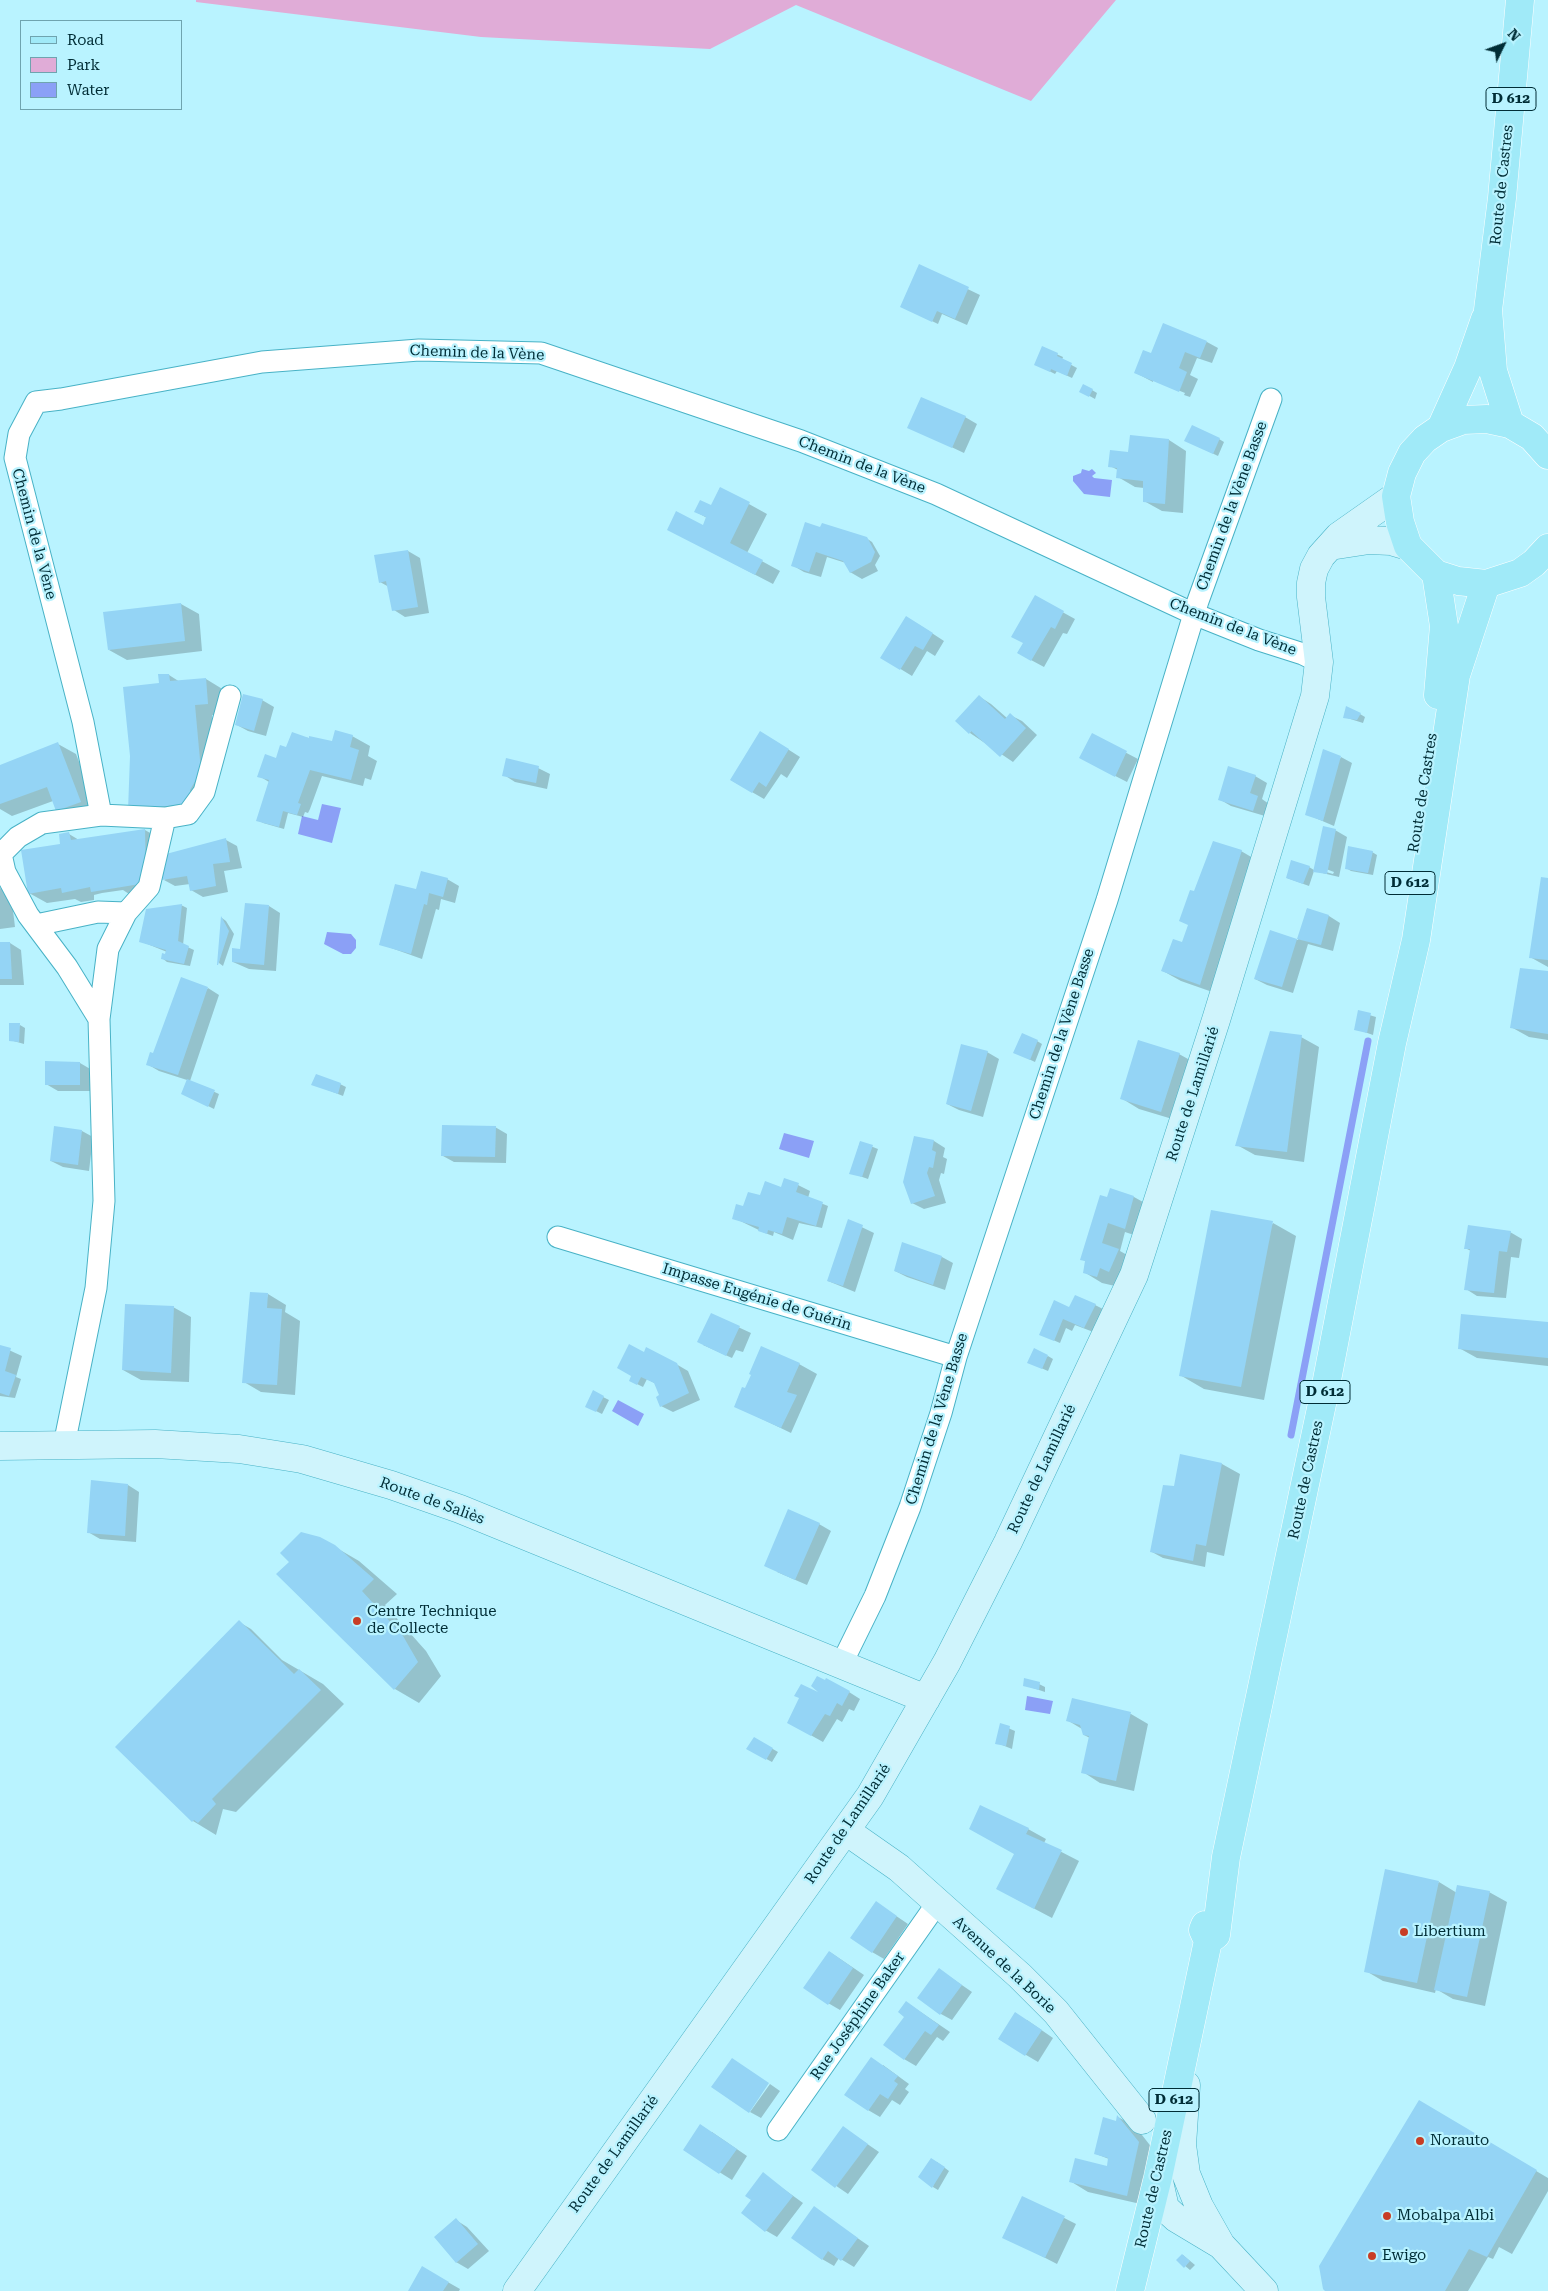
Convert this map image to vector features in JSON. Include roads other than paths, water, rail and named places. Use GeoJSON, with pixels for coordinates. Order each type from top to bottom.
{"type":"FeatureCollection","features":[{"type":"Feature","properties":{"kind":"main road","name":"Route de Castres"},"geometry":{"type":"LineString","coordinates":[[1441,428],[1468,368],[1488,310],[1502,198],[1520,0]]}},
{"type":"Feature","properties":{"kind":"main road","name":"Route de Castres"},"geometry":{"type":"LineString","coordinates":[[1488,310],[1494,371],[1510,424]]}},
{"type":"Feature","properties":{"kind":"main road"},"geometry":{"type":"LineString","coordinates":[[1543,558],[1520,573],[1486,584],[1458,581],[1436,574],[1408,546],[1400,522],[1396,496],[1402,473],[1412,453],[1425,438],[1441,428],[1463,420],[1487,419],[1510,424],[1532,437],[1548,455]]}},
{"type":"Feature","properties":{"kind":"main road","name":"Route de Lamillarié"},"geometry":{"type":"LineString","coordinates":[[517,2291],[870,1796],[926,1699],[1008,1542],[1134,1275],[1210,1039],[1315,696],[1319,662],[1311,583],[1314,569],[1321,556],[1350,528],[1396,496]]}},
{"type":"Feature","properties":{"kind":"main road"},"geometry":{"type":"LineString","coordinates":[[1330,546],[1369,540],[1391,541],[1408,546]]}},
{"type":"Feature","properties":{"kind":"main road","name":"Route de Castres"},"geometry":{"type":"LineString","coordinates":[[1392,1043],[1415,841],[1441,671],[1444,626],[1443,606],[1436,574]]}},
{"type":"Feature","properties":{"kind":"main road","name":"Route de Castres"},"geometry":{"type":"LineString","coordinates":[[1130,2291],[1158,2177],[1208,1941],[1216,1935],[1226,1857],[1326,1386],[1392,1043],[1416,940],[1456,675],[1486,584]]}},
{"type":"Feature","properties":{"kind":"main road","name":"Route de Saliès"},"geometry":{"type":"LineString","coordinates":[[0,1446],[155,1444],[239,1448],[320,1464],[391,1485],[460,1509],[926,1699]]}},
{"type":"Feature","properties":{"kind":"main road","name":"Avenue de la Borie"},"geometry":{"type":"LineString","coordinates":[[846,1831],[879,1852],[1020,1976],[1056,2012],[1142,2120]]}},
{"type":"Feature","properties":{"kind":"main road"},"geometry":{"type":"LineString","coordinates":[[1190,2022],[1182,2145],[1186,2174],[1199,2206],[1221,2245],[1264,2291]]}},
{"type":"Feature","properties":{"kind":"main road"},"geometry":{"type":"LineString","coordinates":[[1158,2177],[1165,2208],[1176,2218],[1221,2245]]}},
{"type":"Feature","properties":{"kind":"street","name":"Chemin de la Vène"},"geometry":{"type":"LineString","coordinates":[[101,815],[84,722],[15,458],[19,434],[36,402],[262,362],[419,350],[541,352],[792,438],[936,494],[1194,614],[1303,654],[1319,662]]}},
{"type":"Feature","properties":{"kind":"street","name":"Chemin de la Vène Basse"},"geometry":{"type":"LineString","coordinates":[[841,1664],[872,1603],[899,1536],[941,1413],[956,1357],[1107,900],[1194,614],[1271,399]]}},
{"type":"Feature","properties":{"kind":"street"},"geometry":{"type":"LineString","coordinates":[[99,1019],[67,967],[36,925],[5,872],[1,854],[18,837],[42,823],[101,815],[164,818],[188,814],[204,792],[230,696]]}},
{"type":"Feature","properties":{"kind":"street"},"geometry":{"type":"LineString","coordinates":[[64,1445],[96,1288],[104,1201],[99,1019],[108,949],[126,914],[149,887],[164,818]]}},
{"type":"Feature","properties":{"kind":"street"},"geometry":{"type":"LineString","coordinates":[[36,925],[98,912],[126,914]]}},
{"type":"Feature","properties":{"kind":"street","name":"Impasse Eugénie de Guérin"},"geometry":{"type":"LineString","coordinates":[[558,1237],[956,1357]]}},
{"type":"Feature","properties":{"kind":"street","name":"Rue Joséphine Baker"},"geometry":{"type":"LineString","coordinates":[[778,2130],[938,1902]]}},
{"type":"Feature","properties":{"kind":"water"},"geometry":{"type":"Polygon","coordinates":[[[1082,469],[1089,471],[1092,469],[1096,473],[1092,476],[1094,478],[1112,480],[1110,497],[1084,494],[1073,481],[1073,476],[1081,473],[1082,469]]]}},
{"type":"Feature","properties":{"kind":"water"},"geometry":{"type":"Polygon","coordinates":[[[322,804],[341,808],[332,843],[298,834],[302,816],[318,820],[322,804]]]}},
{"type":"Feature","properties":{"kind":"water"},"geometry":{"type":"Polygon","coordinates":[[[327,932],[351,934],[356,940],[356,948],[351,954],[343,954],[324,944],[327,932]]]}},
{"type":"Feature","properties":{"kind":"water"},"geometry":{"type":"Polygon","coordinates":[[[784,1133],[814,1141],[809,1158],[779,1149],[784,1133]]]}},
{"type":"Feature","properties":{"kind":"water"},"geometry":{"type":"Polygon","coordinates":[[[618,1400],[644,1414],[638,1426],[612,1411],[618,1400]]]}},
{"type":"Feature","properties":{"kind":"water"},"geometry":{"type":"Polygon","coordinates":[[[1027,1696],[1053,1701],[1050,1714],[1025,1710],[1027,1696]]]}},
{"type":"Feature","properties":{"kind":"waterway"},"geometry":{"type":"LineString","coordinates":[[1291,1435],[1368,1041]]}},
{"type":"Feature","properties":{"kind":"place","name":"Centre Technique de Collecte"},"geometry":{"type":"Point","coordinates":[357,1621]}},
{"type":"Feature","properties":{"kind":"place","name":"Libertium"},"geometry":{"type":"Point","coordinates":[1404,1932]}},
{"type":"Feature","properties":{"kind":"place","name":"Norauto"},"geometry":{"type":"Point","coordinates":[1420,2141]}},
{"type":"Feature","properties":{"kind":"place","name":"Mobalpa Albi"},"geometry":{"type":"Point","coordinates":[1387,2216]}},
{"type":"Feature","properties":{"kind":"place","name":"Ewigo"},"geometry":{"type":"Point","coordinates":[1372,2256]}}]}
